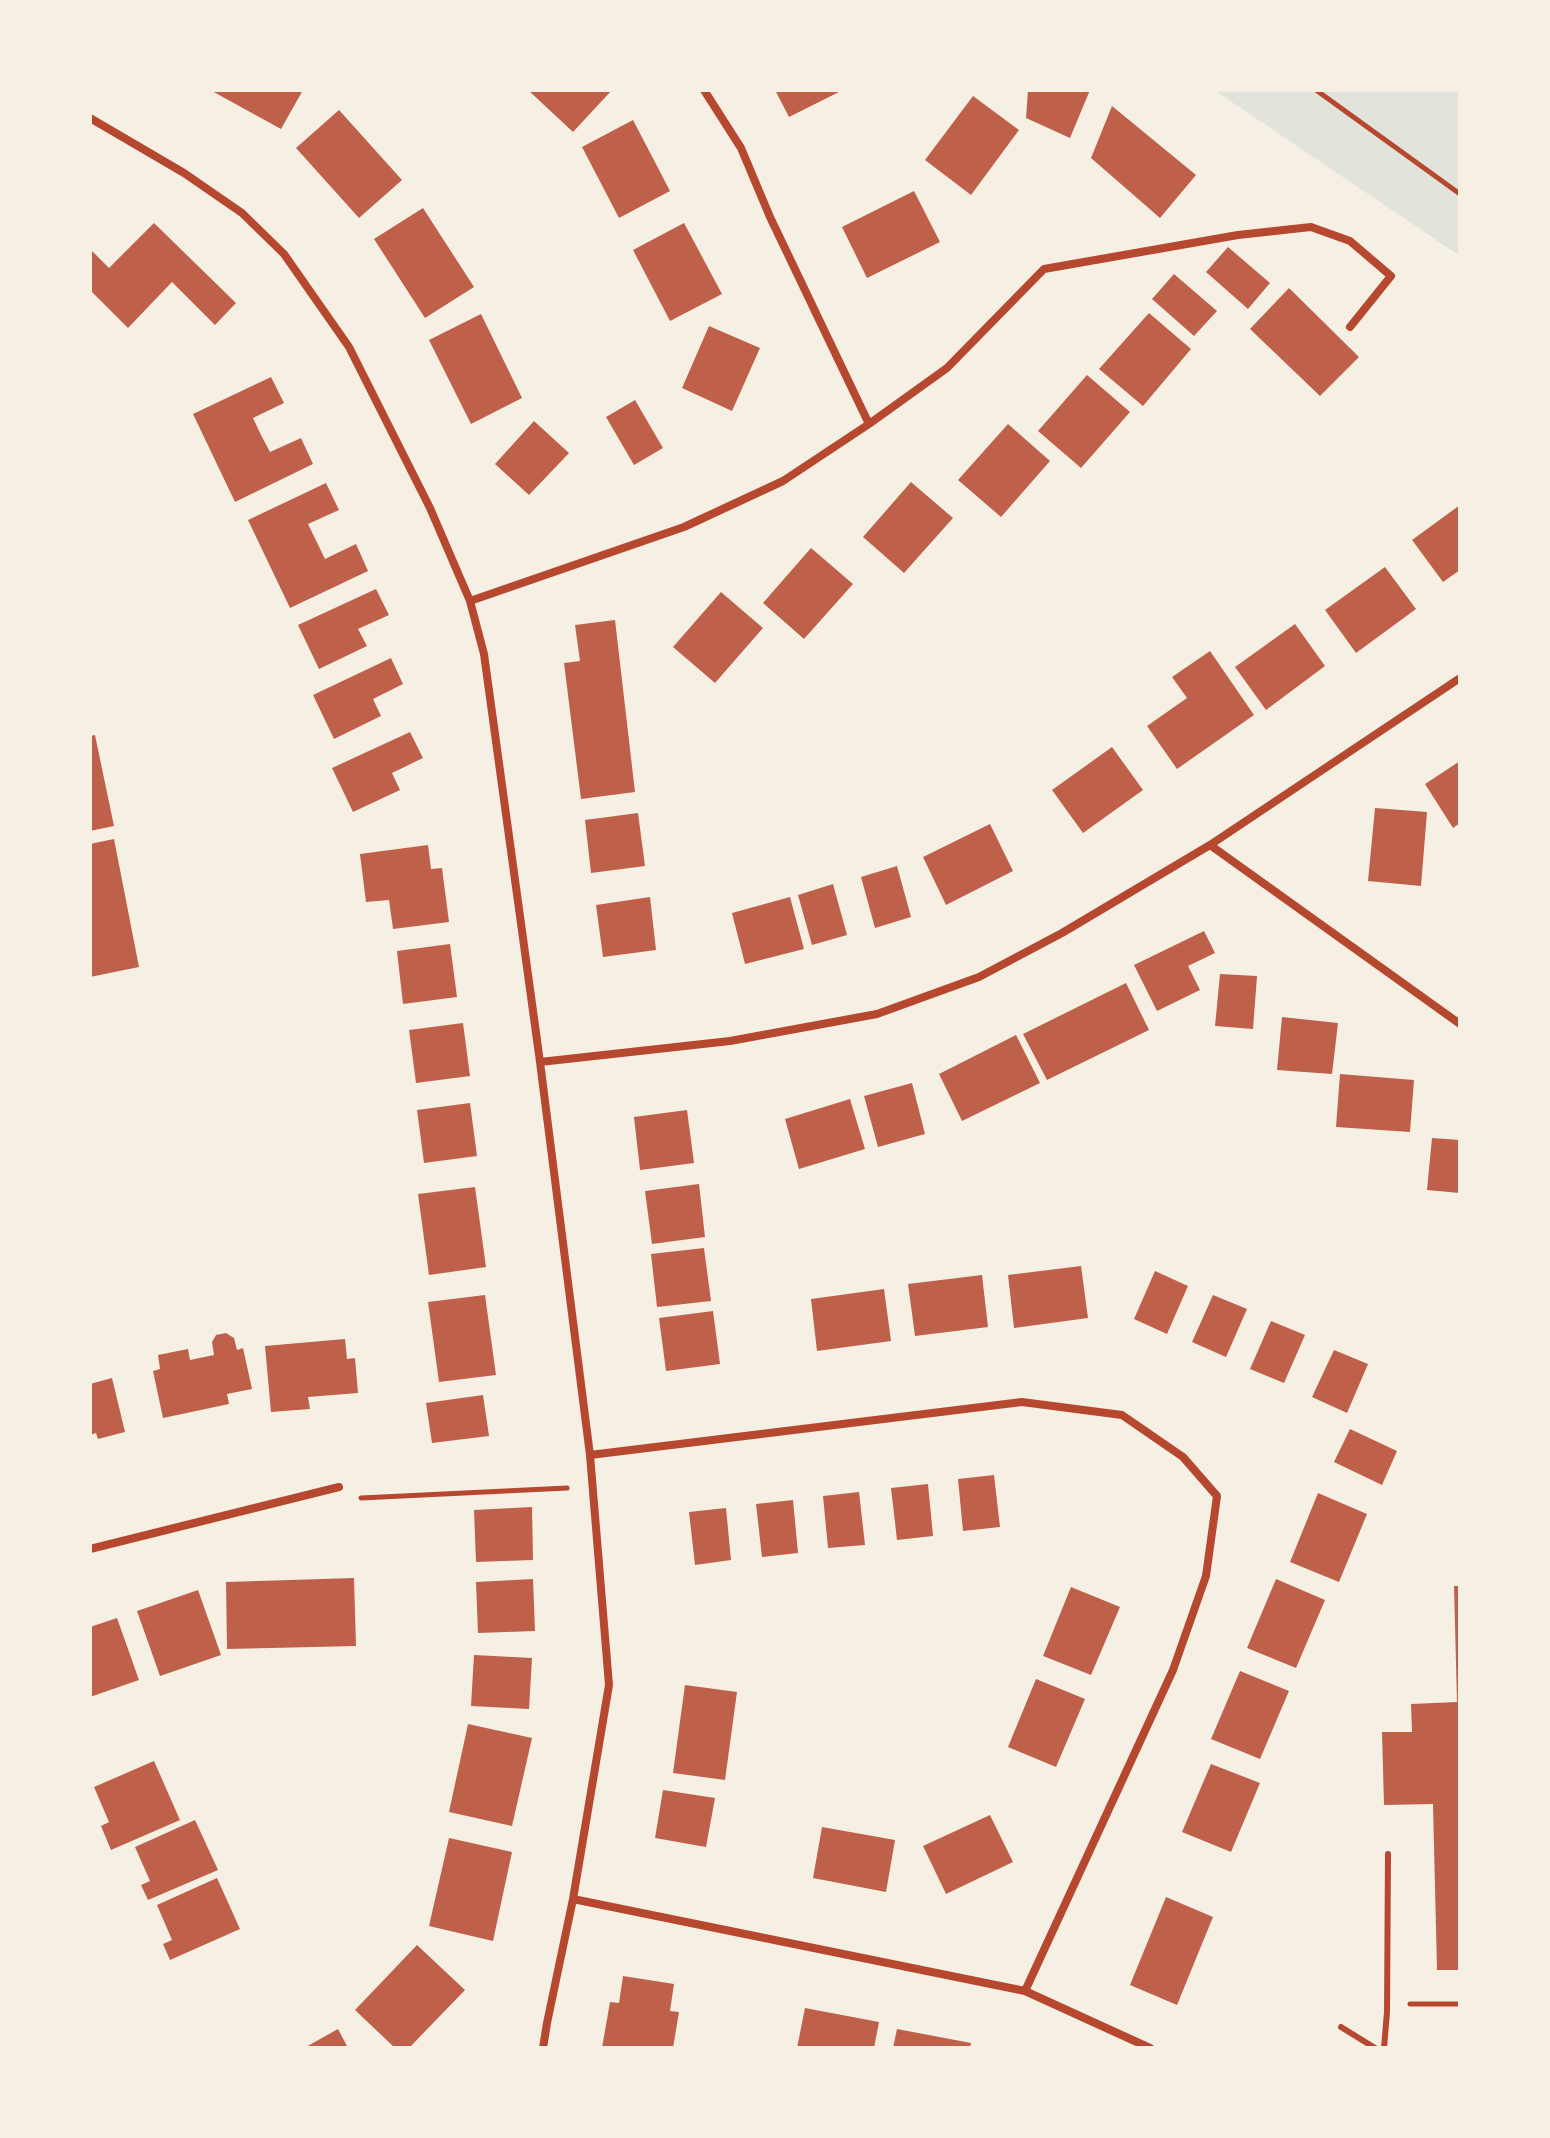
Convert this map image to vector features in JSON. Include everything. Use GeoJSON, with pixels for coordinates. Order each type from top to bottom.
{"type":"FeatureCollection","features":[{"type":"Feature","properties":{"kind":"street"},"geometry":{"type":"LineString","coordinates":[[704,90],[741,148],[770,217],[869,424]]}},
{"type":"Feature","properties":{"kind":"street"},"geometry":{"type":"LineString","coordinates":[[90,118],[184,173],[242,213],[284,254],[349,347],[430,508],[470,601],[484,654],[590,1455],[609,1685],[573,1899],[543,2048]]}},
{"type":"Feature","properties":{"kind":"street"},"geometry":{"type":"LineString","coordinates":[[470,601],[684,527],[783,481],[947,368],[1044,269],[1238,235],[1311,227],[1350,241],[1391,276],[1350,327]]}},
{"type":"Feature","properties":{"kind":"street"},"geometry":{"type":"LineString","coordinates":[[540,1062],[730,1041],[877,1014],[979,977],[1062,933],[1210,845],[1460,678]]}},
{"type":"Feature","properties":{"kind":"street"},"geometry":{"type":"LineString","coordinates":[[1210,845],[1460,1024]]}},
{"type":"Feature","properties":{"kind":"street"},"geometry":{"type":"LineString","coordinates":[[590,1455],[1022,1402],[1122,1415],[1183,1457],[1217,1496],[1206,1576],[1173,1670],[1025,1991]]}},
{"type":"Feature","properties":{"kind":"street"},"geometry":{"type":"LineString","coordinates":[[90,1549],[339,1487]]}},
{"type":"Feature","properties":{"kind":"street"},"geometry":{"type":"LineString","coordinates":[[573,1899],[1025,1991],[1150,2048]]}},
{"type":"Feature","properties":{"kind":"lane"},"geometry":{"type":"LineString","coordinates":[[1384,2048],[1388,1854]]}},
{"type":"Feature","properties":{"kind":"lane"},"geometry":{"type":"LineString","coordinates":[[1341,2027],[1375,2048]]}},
{"type":"Feature","properties":{"kind":"path"},"geometry":{"type":"LineString","coordinates":[[1316,90],[1460,194]]}},
{"type":"Feature","properties":{"kind":"path"},"geometry":{"type":"LineString","coordinates":[[339,1487],[359,1498],[592,1487]]}},
{"type":"Feature","properties":{"kind":"shaded area"},"geometry":{"type":"Polygon","coordinates":[[[1214,90],[1460,90],[1460,256],[1214,90]]]}},
{"type":"Feature","properties":{"kind":"building"},"geometry":{"type":"Polygon","coordinates":[[[210,90],[303,90],[281,129],[210,90]]]}},
{"type":"Feature","properties":{"kind":"building"},"geometry":{"type":"Polygon","coordinates":[[[528,90],[612,90],[573,132],[528,90]]]}},
{"type":"Feature","properties":{"kind":"building"},"geometry":{"type":"Polygon","coordinates":[[[775,90],[843,90],[789,117],[775,90]]]}},
{"type":"Feature","properties":{"kind":"building"},"geometry":{"type":"Polygon","coordinates":[[[1028,90],[1090,90],[1070,138],[1026,118],[1028,90]]]}},
{"type":"Feature","properties":{"kind":"building"},"geometry":{"type":"Polygon","coordinates":[[[973,96],[1019,130],[971,195],[925,160],[973,96]]]}},
{"type":"Feature","properties":{"kind":"building"},"geometry":{"type":"Polygon","coordinates":[[[1112,106],[1196,175],[1160,218],[1091,158],[1112,106]]]}},
{"type":"Feature","properties":{"kind":"building"},"geometry":{"type":"Polygon","coordinates":[[[339,110],[402,180],[359,218],[296,148],[339,110]]]}},
{"type":"Feature","properties":{"kind":"building"},"geometry":{"type":"Polygon","coordinates":[[[633,120],[670,191],[619,218],[582,147],[633,120]]]}},
{"type":"Feature","properties":{"kind":"building"},"geometry":{"type":"Polygon","coordinates":[[[914,191],[940,242],[867,278],[842,227],[914,191]]]}},
{"type":"Feature","properties":{"kind":"building"},"geometry":{"type":"Polygon","coordinates":[[[423,208],[474,287],[425,318],[374,239],[423,208]]]}},
{"type":"Feature","properties":{"kind":"building"},"geometry":{"type":"Polygon","coordinates":[[[154,223],[236,303],[215,325],[172,282],[128,328],[90,290],[90,249],[109,268],[154,223]]]}},
{"type":"Feature","properties":{"kind":"building"},"geometry":{"type":"Polygon","coordinates":[[[684,223],[722,294],[670,321],[633,250],[684,223]]]}},
{"type":"Feature","properties":{"kind":"building"},"geometry":{"type":"Polygon","coordinates":[[[1228,247],[1270,283],[1248,309],[1206,272],[1228,247]]]}},
{"type":"Feature","properties":{"kind":"building"},"geometry":{"type":"Polygon","coordinates":[[[1174,274],[1217,311],[1194,336],[1152,299],[1174,274]]]}},
{"type":"Feature","properties":{"kind":"building"},"geometry":{"type":"Polygon","coordinates":[[[1289,288],[1359,357],[1320,396],[1250,329],[1289,288]]]}},
{"type":"Feature","properties":{"kind":"building"},"geometry":{"type":"Polygon","coordinates":[[[1149,313],[1191,349],[1143,406],[1099,369],[1149,313]]]}},
{"type":"Feature","properties":{"kind":"building"},"geometry":{"type":"Polygon","coordinates":[[[481,314],[522,398],[471,424],[429,340],[481,314]]]}},
{"type":"Feature","properties":{"kind":"building"},"geometry":{"type":"Polygon","coordinates":[[[709,326],[760,348],[732,411],[682,388],[709,326]]]}},
{"type":"Feature","properties":{"kind":"building"},"geometry":{"type":"Polygon","coordinates":[[[1087,375],[1130,412],[1081,468],[1038,431],[1087,375]]]}},
{"type":"Feature","properties":{"kind":"building"},"geometry":{"type":"Polygon","coordinates":[[[271,377],[284,403],[253,418],[261,435],[270,452],[301,438],[313,464],[235,502],[193,414],[271,377]]]}},
{"type":"Feature","properties":{"kind":"building"},"geometry":{"type":"Polygon","coordinates":[[[635,400],[663,448],[634,465],[606,417],[635,400]]]}},
{"type":"Feature","properties":{"kind":"building"},"geometry":{"type":"Polygon","coordinates":[[[534,421],[569,453],[529,495],[495,464],[534,421]]]}},
{"type":"Feature","properties":{"kind":"building"},"geometry":{"type":"Polygon","coordinates":[[[1008,424],[1050,461],[1001,517],[958,480],[1008,424]]]}},
{"type":"Feature","properties":{"kind":"building"},"geometry":{"type":"Polygon","coordinates":[[[911,482],[953,518],[904,573],[863,537],[911,482]]]}},
{"type":"Feature","properties":{"kind":"building"},"geometry":{"type":"Polygon","coordinates":[[[326,483],[339,510],[308,524],[325,559],[356,544],[368,571],[290,608],[248,520],[326,483]]]}},
{"type":"Feature","properties":{"kind":"building"},"geometry":{"type":"Polygon","coordinates":[[[1460,505],[1460,570],[1443,582],[1412,540],[1460,505]]]}},
{"type":"Feature","properties":{"kind":"building"},"geometry":{"type":"Polygon","coordinates":[[[811,548],[853,584],[804,639],[763,603],[811,548]]]}},
{"type":"Feature","properties":{"kind":"building"},"geometry":{"type":"Polygon","coordinates":[[[1385,567],[1416,609],[1356,653],[1325,610],[1385,567]]]}},
{"type":"Feature","properties":{"kind":"building"},"geometry":{"type":"Polygon","coordinates":[[[376,589],[389,615],[358,629],[367,646],[319,669],[298,625],[376,589]]]}},
{"type":"Feature","properties":{"kind":"building"},"geometry":{"type":"Polygon","coordinates":[[[721,592],[763,628],[715,683],[673,647],[721,592]]]}},
{"type":"Feature","properties":{"kind":"building"},"geometry":{"type":"Polygon","coordinates":[[[615,620],[635,792],[581,799],[564,663],[580,661],[575,625],[615,620]]]}},
{"type":"Feature","properties":{"kind":"building"},"geometry":{"type":"Polygon","coordinates":[[[1295,624],[1325,666],[1266,710],[1235,667],[1295,624]]]}},
{"type":"Feature","properties":{"kind":"building"},"geometry":{"type":"Polygon","coordinates":[[[1210,651],[1254,715],[1177,769],[1147,726],[1187,698],[1172,677],[1210,651]]]}},
{"type":"Feature","properties":{"kind":"building"},"geometry":{"type":"Polygon","coordinates":[[[391,658],[403,684],[373,699],[381,716],[334,739],[313,695],[391,658]]]}},
{"type":"Feature","properties":{"kind":"building"},"geometry":{"type":"Polygon","coordinates":[[[410,732],[423,758],[392,773],[400,790],[353,812],[332,768],[410,732]]]}},
{"type":"Feature","properties":{"kind":"building"},"geometry":{"type":"Polygon","coordinates":[[[95,735],[114,826],[90,831],[90,736],[95,735]]]}},
{"type":"Feature","properties":{"kind":"building"},"geometry":{"type":"Polygon","coordinates":[[[1112,747],[1143,790],[1083,833],[1052,790],[1112,747]]]}},
{"type":"Feature","properties":{"kind":"building"},"geometry":{"type":"Polygon","coordinates":[[[1460,761],[1460,823],[1453,828],[1425,784],[1460,761]]]}},
{"type":"Feature","properties":{"kind":"building"},"geometry":{"type":"Polygon","coordinates":[[[1375,808],[1427,812],[1421,886],[1368,881],[1375,808]]]}},
{"type":"Feature","properties":{"kind":"building"},"geometry":{"type":"Polygon","coordinates":[[[638,813],[645,866],[591,873],[585,820],[638,813]]]}},
{"type":"Feature","properties":{"kind":"building"},"geometry":{"type":"Polygon","coordinates":[[[990,824],[1013,871],[946,905],[923,857],[990,824]]]}},
{"type":"Feature","properties":{"kind":"building"},"geometry":{"type":"Polygon","coordinates":[[[114,839],[139,967],[90,977],[90,844],[114,839]]]}},
{"type":"Feature","properties":{"kind":"building"},"geometry":{"type":"Polygon","coordinates":[[[428,845],[431,869],[442,868],[449,922],[393,929],[389,900],[366,902],[360,854],[428,845]]]}},
{"type":"Feature","properties":{"kind":"building"},"geometry":{"type":"Polygon","coordinates":[[[897,866],[911,917],[875,928],[861,877],[897,866]]]}},
{"type":"Feature","properties":{"kind":"building"},"geometry":{"type":"Polygon","coordinates":[[[833,884],[847,935],[812,945],[798,895],[833,884]]]}},
{"type":"Feature","properties":{"kind":"building"},"geometry":{"type":"Polygon","coordinates":[[[650,897],[656,950],[603,957],[596,905],[650,897]]]}},
{"type":"Feature","properties":{"kind":"building"},"geometry":{"type":"Polygon","coordinates":[[[790,897],[804,949],[745,964],[732,913],[790,897]]]}},
{"type":"Feature","properties":{"kind":"building"},"geometry":{"type":"Polygon","coordinates":[[[1204,931],[1215,953],[1188,966],[1200,990],[1157,1011],[1134,965],[1204,931]]]}},
{"type":"Feature","properties":{"kind":"building"},"geometry":{"type":"Polygon","coordinates":[[[450,944],[457,997],[403,1004],[397,951],[450,944]]]}},
{"type":"Feature","properties":{"kind":"building"},"geometry":{"type":"Polygon","coordinates":[[[1220,974],[1257,976],[1253,1029],[1215,1026],[1220,974]]]}},
{"type":"Feature","properties":{"kind":"building"},"geometry":{"type":"Polygon","coordinates":[[[1126,983],[1149,1030],[1047,1080],[1023,1034],[1126,983]]]}},
{"type":"Feature","properties":{"kind":"building"},"geometry":{"type":"Polygon","coordinates":[[[1282,1017],[1338,1023],[1332,1074],[1277,1070],[1282,1017]]]}},
{"type":"Feature","properties":{"kind":"building"},"geometry":{"type":"Polygon","coordinates":[[[463,1023],[470,1076],[416,1083],[409,1030],[463,1023]]]}},
{"type":"Feature","properties":{"kind":"building"},"geometry":{"type":"Polygon","coordinates":[[[1016,1035],[1040,1083],[962,1121],[939,1074],[1016,1035]]]}},
{"type":"Feature","properties":{"kind":"building"},"geometry":{"type":"Polygon","coordinates":[[[1340,1074],[1414,1080],[1410,1132],[1336,1127],[1340,1074]]]}},
{"type":"Feature","properties":{"kind":"building"},"geometry":{"type":"Polygon","coordinates":[[[912,1083],[925,1134],[878,1147],[864,1096],[912,1083]]]}},
{"type":"Feature","properties":{"kind":"building"},"geometry":{"type":"Polygon","coordinates":[[[850,1099],[865,1149],[799,1169],[785,1119],[850,1099]]]}},
{"type":"Feature","properties":{"kind":"building"},"geometry":{"type":"Polygon","coordinates":[[[470,1103],[477,1156],[424,1163],[417,1110],[470,1103]]]}},
{"type":"Feature","properties":{"kind":"building"},"geometry":{"type":"Polygon","coordinates":[[[687,1110],[694,1163],[640,1170],[634,1117],[687,1110]]]}},
{"type":"Feature","properties":{"kind":"building"},"geometry":{"type":"Polygon","coordinates":[[[1432,1138],[1460,1140],[1460,1193],[1427,1190],[1432,1138]]]}},
{"type":"Feature","properties":{"kind":"building"},"geometry":{"type":"Polygon","coordinates":[[[699,1184],[705,1237],[652,1244],[645,1191],[699,1184]]]}},
{"type":"Feature","properties":{"kind":"building"},"geometry":{"type":"Polygon","coordinates":[[[475,1187],[486,1267],[429,1275],[418,1194],[475,1187]]]}},
{"type":"Feature","properties":{"kind":"building"},"geometry":{"type":"Polygon","coordinates":[[[704,1248],[711,1301],[657,1307],[651,1254],[704,1248]]]}},
{"type":"Feature","properties":{"kind":"building"},"geometry":{"type":"Polygon","coordinates":[[[1081,1266],[1088,1318],[1014,1328],[1008,1275],[1081,1266]]]}},
{"type":"Feature","properties":{"kind":"building"},"geometry":{"type":"Polygon","coordinates":[[[1155,1271],[1188,1286],[1167,1334],[1134,1319],[1155,1271]]]}},
{"type":"Feature","properties":{"kind":"building"},"geometry":{"type":"Polygon","coordinates":[[[982,1275],[988,1327],[915,1336],[908,1284],[982,1275]]]}},
{"type":"Feature","properties":{"kind":"building"},"geometry":{"type":"Polygon","coordinates":[[[884,1289],[891,1341],[817,1351],[811,1299],[884,1289]]]}},
{"type":"Feature","properties":{"kind":"building"},"geometry":{"type":"Polygon","coordinates":[[[485,1295],[496,1375],[439,1382],[428,1302],[485,1295]]]}},
{"type":"Feature","properties":{"kind":"building"},"geometry":{"type":"Polygon","coordinates":[[[1213,1295],[1247,1309],[1226,1357],[1192,1342],[1213,1295]]]}},
{"type":"Feature","properties":{"kind":"building"},"geometry":{"type":"Polygon","coordinates":[[[713,1311],[720,1364],[666,1371],[659,1318],[713,1311]]]}},
{"type":"Feature","properties":{"kind":"building"},"geometry":{"type":"Polygon","coordinates":[[[1271,1321],[1305,1335],[1284,1383],[1250,1369],[1271,1321]]]}},
{"type":"Feature","properties":{"kind":"building"},"geometry":{"type":"Polygon","coordinates":[[[226,1333],[234,1338],[237,1350],[243,1348],[252,1389],[227,1394],[229,1404],[163,1418],[153,1371],[160,1369],[158,1355],[188,1349],[190,1360],[214,1355],[212,1342],[216,1335],[226,1333]]]}},
{"type":"Feature","properties":{"kind":"building"},"geometry":{"type":"Polygon","coordinates":[[[345,1339],[347,1359],[355,1358],[358,1393],[308,1397],[310,1409],[271,1412],[265,1346],[345,1339]]]}},
{"type":"Feature","properties":{"kind":"building"},"geometry":{"type":"Polygon","coordinates":[[[1334,1350],[1368,1364],[1347,1413],[1312,1397],[1334,1350]]]}},
{"type":"Feature","properties":{"kind":"building"},"geometry":{"type":"Polygon","coordinates":[[[112,1378],[125,1432],[98,1439],[96,1433],[90,1435],[90,1384],[112,1378]]]}},
{"type":"Feature","properties":{"kind":"building"},"geometry":{"type":"Polygon","coordinates":[[[483,1395],[489,1436],[432,1443],[426,1403],[483,1395]]]}},
{"type":"Feature","properties":{"kind":"building"},"geometry":{"type":"Polygon","coordinates":[[[1350,1429],[1397,1451],[1382,1485],[1334,1462],[1350,1429]]]}},
{"type":"Feature","properties":{"kind":"building"},"geometry":{"type":"Polygon","coordinates":[[[994,1475],[1000,1527],[963,1531],[958,1479],[994,1475]]]}},
{"type":"Feature","properties":{"kind":"building"},"geometry":{"type":"Polygon","coordinates":[[[928,1484],[933,1536],[897,1540],[891,1488],[928,1484]]]}},
{"type":"Feature","properties":{"kind":"building"},"geometry":{"type":"Polygon","coordinates":[[[859,1492],[865,1545],[828,1548],[823,1496],[859,1492]]]}},
{"type":"Feature","properties":{"kind":"building"},"geometry":{"type":"Polygon","coordinates":[[[1318,1493],[1367,1514],[1339,1582],[1290,1562],[1318,1493]]]}},
{"type":"Feature","properties":{"kind":"building"},"geometry":{"type":"Polygon","coordinates":[[[793,1500],[798,1553],[762,1557],[756,1504],[793,1500]]]}},
{"type":"Feature","properties":{"kind":"building"},"geometry":{"type":"Polygon","coordinates":[[[532,1507],[533,1560],[476,1562],[474,1510],[532,1507]]]}},
{"type":"Feature","properties":{"kind":"building"},"geometry":{"type":"Polygon","coordinates":[[[726,1508],[731,1560],[695,1565],[689,1512],[726,1508]]]}},
{"type":"Feature","properties":{"kind":"building"},"geometry":{"type":"Polygon","coordinates":[[[354,1578],[356,1646],[227,1649],[226,1582],[354,1578]]]}},
{"type":"Feature","properties":{"kind":"building"},"geometry":{"type":"Polygon","coordinates":[[[533,1579],[535,1631],[478,1633],[476,1582],[533,1579]]]}},
{"type":"Feature","properties":{"kind":"building"},"geometry":{"type":"Polygon","coordinates":[[[1276,1579],[1325,1600],[1296,1668],[1247,1648],[1276,1579]]]}},
{"type":"Feature","properties":{"kind":"building"},"geometry":{"type":"Polygon","coordinates":[[[1454,1586],[1460,1586],[1460,1970],[1437,1970],[1433,1804],[1384,1805],[1382,1732],[1412,1732],[1411,1704],[1457,1702],[1454,1586]]]}},
{"type":"Feature","properties":{"kind":"building"},"geometry":{"type":"Polygon","coordinates":[[[1071,1587],[1120,1607],[1091,1675],[1043,1656],[1071,1587]]]}},
{"type":"Feature","properties":{"kind":"building"},"geometry":{"type":"Polygon","coordinates":[[[198,1590],[221,1655],[160,1676],[137,1611],[198,1590]]]}},
{"type":"Feature","properties":{"kind":"building"},"geometry":{"type":"Polygon","coordinates":[[[117,1618],[139,1680],[90,1697],[90,1627],[117,1618]]]}},
{"type":"Feature","properties":{"kind":"building"},"geometry":{"type":"Polygon","coordinates":[[[474,1655],[532,1658],[529,1709],[471,1706],[474,1655]]]}},
{"type":"Feature","properties":{"kind":"building"},"geometry":{"type":"Polygon","coordinates":[[[1240,1671],[1289,1691],[1260,1759],[1211,1739],[1240,1671]]]}},
{"type":"Feature","properties":{"kind":"building"},"geometry":{"type":"Polygon","coordinates":[[[1036,1679],[1085,1699],[1056,1767],[1008,1747],[1036,1679]]]}},
{"type":"Feature","properties":{"kind":"building"},"geometry":{"type":"Polygon","coordinates":[[[685,1685],[737,1692],[725,1780],[673,1773],[685,1685]]]}},
{"type":"Feature","properties":{"kind":"building"},"geometry":{"type":"Polygon","coordinates":[[[468,1724],[532,1738],[512,1826],[449,1812],[468,1724]]]}},
{"type":"Feature","properties":{"kind":"building"},"geometry":{"type":"Polygon","coordinates":[[[154,1761],[180,1820],[111,1850],[101,1826],[109,1822],[94,1787],[154,1761]]]}},
{"type":"Feature","properties":{"kind":"building"},"geometry":{"type":"Polygon","coordinates":[[[1211,1764],[1260,1783],[1231,1852],[1182,1832],[1211,1764]]]}},
{"type":"Feature","properties":{"kind":"building"},"geometry":{"type":"Polygon","coordinates":[[[663,1790],[715,1798],[706,1847],[655,1838],[663,1790]]]}},
{"type":"Feature","properties":{"kind":"building"},"geometry":{"type":"Polygon","coordinates":[[[990,1815],[1013,1862],[946,1894],[923,1846],[990,1815]]]}},
{"type":"Feature","properties":{"kind":"building"},"geometry":{"type":"Polygon","coordinates":[[[195,1820],[218,1870],[148,1900],[141,1885],[150,1881],[135,1847],[195,1820]]]}},
{"type":"Feature","properties":{"kind":"building"},"geometry":{"type":"Polygon","coordinates":[[[822,1827],[895,1840],[886,1892],[813,1878],[822,1827]]]}},
{"type":"Feature","properties":{"kind":"building"},"geometry":{"type":"Polygon","coordinates":[[[449,1838],[512,1852],[493,1941],[429,1926],[449,1838]]]}},
{"type":"Feature","properties":{"kind":"building"},"geometry":{"type":"Polygon","coordinates":[[[217,1878],[240,1929],[170,1960],[163,1944],[172,1940],[157,1905],[217,1878]]]}},
{"type":"Feature","properties":{"kind":"building"},"geometry":{"type":"Polygon","coordinates":[[[1166,1897],[1213,1917],[1177,2005],[1130,1985],[1166,1897]]]}},
{"type":"Feature","properties":{"kind":"building"},"geometry":{"type":"Polygon","coordinates":[[[417,1945],[465,1990],[409,2048],[395,2048],[355,2010],[417,1945]]]}},
{"type":"Feature","properties":{"kind":"building"},"geometry":{"type":"Polygon","coordinates":[[[623,1976],[674,1984],[670,2011],[679,2012],[673,2048],[602,2048],[610,2002],[619,2003],[623,1976]]]}},
{"type":"Feature","properties":{"kind":"building"},"geometry":{"type":"Polygon","coordinates":[[[805,2008],[879,2022],[874,2048],[797,2048],[805,2008]]]}},
{"type":"Feature","properties":{"kind":"building"},"geometry":{"type":"Polygon","coordinates":[[[338,2029],[348,2048],[304,2048],[338,2029]]]}},
{"type":"Feature","properties":{"kind":"building"},"geometry":{"type":"Polygon","coordinates":[[[897,2029],[971,2043],[970,2048],[893,2048],[897,2029]]]}}]}
